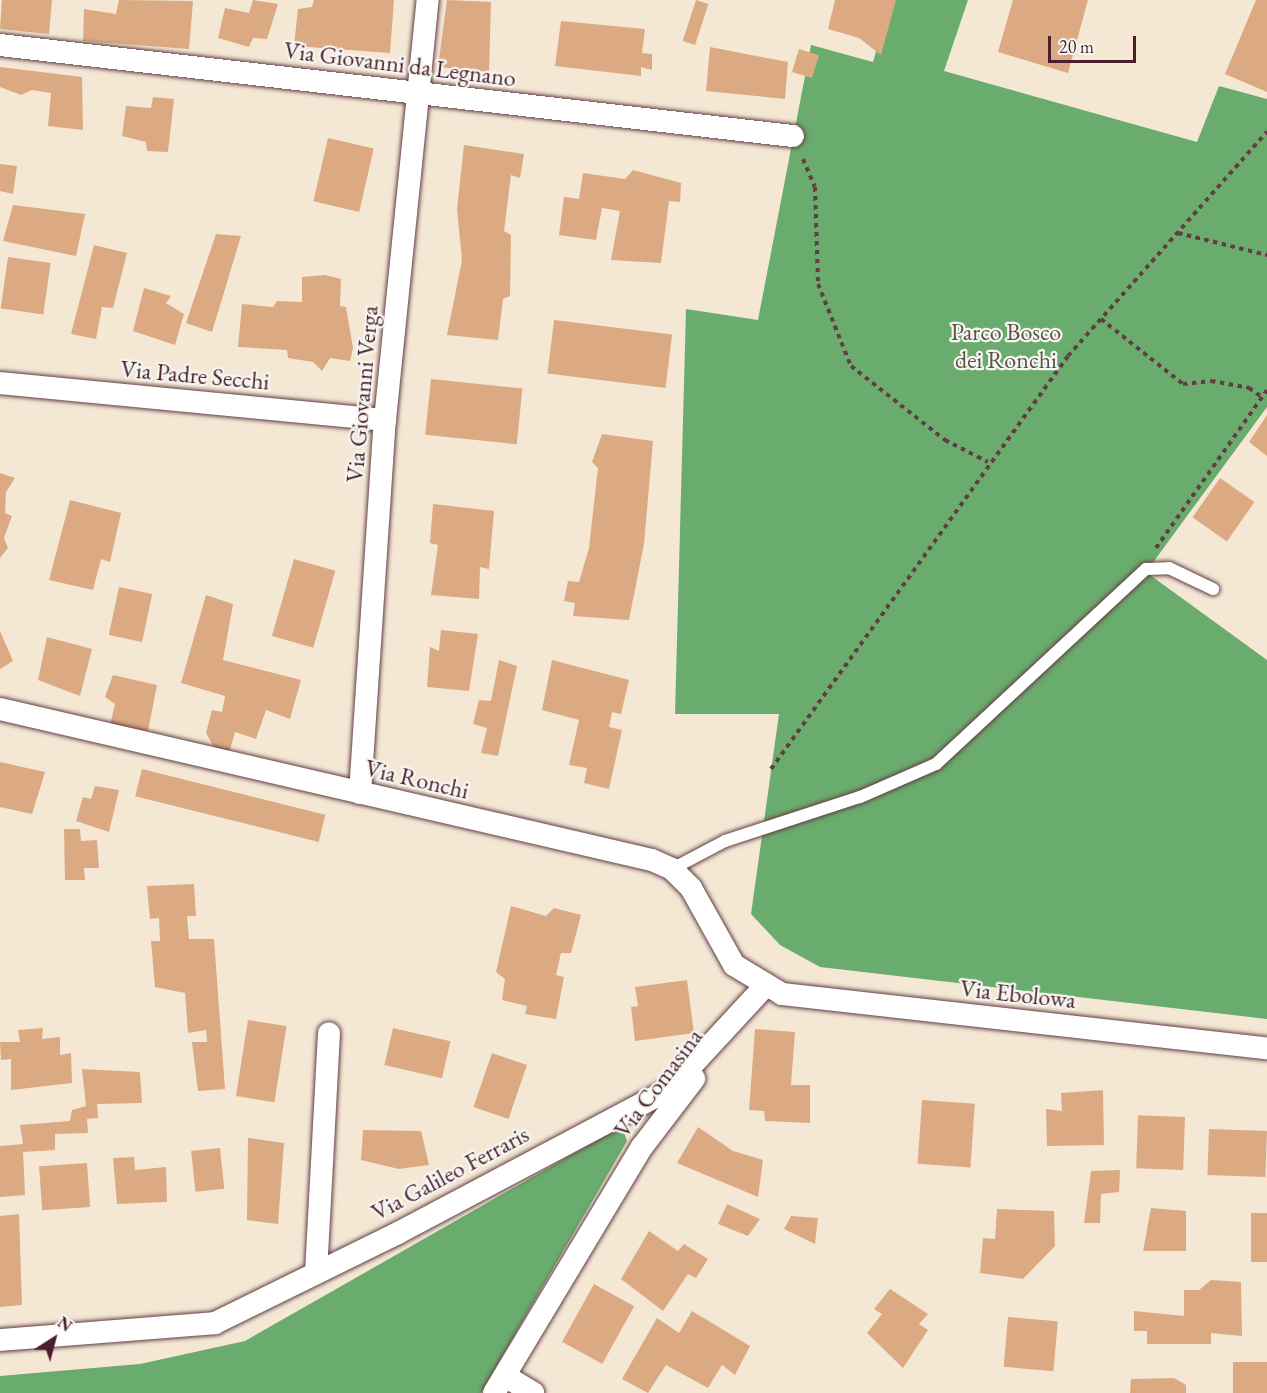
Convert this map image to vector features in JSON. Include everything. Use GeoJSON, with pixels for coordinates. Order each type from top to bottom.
{"type":"FeatureCollection","features":[{"type":"Feature","properties":{"kind":"street","name":"Via Giovanni Verga"},"geometry":{"type":"LineString","coordinates":[[360,794],[385,420],[428,0]]}},
{"type":"Feature","properties":{"kind":"street","name":"Via Giovanni da Legnano"},"geometry":{"type":"LineString","coordinates":[[0,45],[793,136]]}},
{"type":"Feature","properties":{"kind":"street","name":"Via Padre Secchi"},"geometry":{"type":"LineString","coordinates":[[0,383],[385,420]]}},
{"type":"Feature","properties":{"kind":"street","name":"Via Ronchi"},"geometry":{"type":"LineString","coordinates":[[0,710],[672,869]]}},
{"type":"Feature","properties":{"kind":"street"},"geometry":{"type":"LineString","coordinates":[[672,869],[691,888],[734,965],[764,987]]}},
{"type":"Feature","properties":{"kind":"street","name":"Via Ebolowa"},"geometry":{"type":"LineString","coordinates":[[764,987],[782,994],[1267,1048]]}},
{"type":"Feature","properties":{"kind":"street","name":"Via Comasina"},"geometry":{"type":"LineString","coordinates":[[608,1119],[670,1089],[764,987]]}},
{"type":"Feature","properties":{"kind":"street","name":"Via Comasina"},"geometry":{"type":"LineString","coordinates":[[500,1384],[642,1147],[764,987]]}},
{"type":"Feature","properties":{"kind":"street"},"geometry":{"type":"LineString","coordinates":[[316,1273],[329,1033]]}},
{"type":"Feature","properties":{"kind":"street","name":"Via Galileo Ferraris"},"geometry":{"type":"LineString","coordinates":[[0,1340],[214,1323],[316,1273],[608,1119]]}},
{"type":"Feature","properties":{"kind":"street"},"geometry":{"type":"LineString","coordinates":[[500,1384],[532,1393]]}},
{"type":"Feature","properties":{"kind":"lane"},"geometry":{"type":"LineString","coordinates":[[672,869],[725,841],[860,797],[936,764],[1137,576],[1169,568],[1213,589]]}},
{"type":"Feature","properties":{"kind":"path"},"geometry":{"type":"LineString","coordinates":[[771,769],[988,462],[1101,319],[1267,132]]}},
{"type":"Feature","properties":{"kind":"path"},"geometry":{"type":"LineString","coordinates":[[793,136],[815,187],[818,284],[840,348],[871,386],[945,440],[988,462]]}},
{"type":"Feature","properties":{"kind":"path"},"geometry":{"type":"LineString","coordinates":[[1178,232],[1267,255]]}},
{"type":"Feature","properties":{"kind":"path"},"geometry":{"type":"LineString","coordinates":[[1101,319],[1184,384],[1211,381],[1249,388],[1262,397]]}},
{"type":"Feature","properties":{"kind":"path"},"geometry":{"type":"LineString","coordinates":[[1137,576],[1267,390]]}},
{"type":"Feature","properties":{"kind":"green space","name":"Parco Bosco dei Ronchi"},"geometry":{"type":"Polygon","coordinates":[[[891,0],[968,0],[944,71],[1197,142],[1219,86],[1267,99],[1267,407],[1154,561],[1150,575],[1267,660],[1267,1019],[820,967],[780,945],[751,914],[779,714],[675,714],[686,309],[758,320],[811,45],[873,62],[891,0]]]}},
{"type":"Feature","properties":{"kind":"green space"},"geometry":{"type":"Polygon","coordinates":[[[622,1126],[627,1141],[481,1393],[0,1393],[0,1376],[140,1364],[245,1341],[622,1126]]]}},
{"type":"Feature","properties":{"kind":"building"},"geometry":{"type":"Polygon","coordinates":[[[2,0],[52,0],[49,34],[0,29],[2,0]]]}},
{"type":"Feature","properties":{"kind":"building"},"geometry":{"type":"Polygon","coordinates":[[[119,0],[193,1],[189,49],[83,41],[84,9],[116,14],[119,0]]]}},
{"type":"Feature","properties":{"kind":"building"},"geometry":{"type":"Polygon","coordinates":[[[253,0],[278,4],[267,39],[253,38],[249,47],[218,38],[225,8],[249,13],[253,0]]]}},
{"type":"Feature","properties":{"kind":"building"},"geometry":{"type":"Polygon","coordinates":[[[314,0],[394,0],[390,53],[294,46],[298,9],[312,7],[314,0]]]}},
{"type":"Feature","properties":{"kind":"building"},"geometry":{"type":"Polygon","coordinates":[[[447,0],[491,2],[489,72],[438,67],[447,0]]]}},
{"type":"Feature","properties":{"kind":"building"},"geometry":{"type":"Polygon","coordinates":[[[696,0],[708,4],[695,45],[683,41],[696,0]]]}},
{"type":"Feature","properties":{"kind":"building"},"geometry":{"type":"Polygon","coordinates":[[[835,0],[896,0],[881,55],[859,38],[828,29],[835,0]]]}},
{"type":"Feature","properties":{"kind":"building"},"geometry":{"type":"Polygon","coordinates":[[[1013,0],[1088,0],[1068,73],[998,52],[1013,0]]]}},
{"type":"Feature","properties":{"kind":"building"},"geometry":{"type":"Polygon","coordinates":[[[1256,0],[1267,0],[1267,92],[1225,74],[1256,0]]]}},
{"type":"Feature","properties":{"kind":"building"},"geometry":{"type":"Polygon","coordinates":[[[561,21],[645,29],[642,53],[652,54],[652,70],[641,67],[641,76],[555,66],[561,21]]]}},
{"type":"Feature","properties":{"kind":"building"},"geometry":{"type":"Polygon","coordinates":[[[710,47],[788,62],[785,99],[706,91],[710,47]]]}},
{"type":"Feature","properties":{"kind":"building"},"geometry":{"type":"Polygon","coordinates":[[[799,49],[819,55],[812,78],[792,72],[799,49]]]}},
{"type":"Feature","properties":{"kind":"building"},"geometry":{"type":"Polygon","coordinates":[[[0,67],[82,77],[83,130],[48,126],[51,93],[32,90],[21,95],[0,87],[0,67]]]}},
{"type":"Feature","properties":{"kind":"building"},"geometry":{"type":"Polygon","coordinates":[[[153,97],[174,99],[168,152],[147,151],[146,142],[122,136],[126,106],[151,108],[153,97]]]}},
{"type":"Feature","properties":{"kind":"building"},"geometry":{"type":"Polygon","coordinates":[[[328,138],[374,149],[359,212],[313,201],[328,138]]]}},
{"type":"Feature","properties":{"kind":"building"},"geometry":{"type":"Polygon","coordinates":[[[464,145],[524,154],[520,178],[511,175],[504,231],[511,235],[510,296],[503,299],[498,340],[447,335],[462,260],[457,209],[464,145]]]}},
{"type":"Feature","properties":{"kind":"building"},"geometry":{"type":"Polygon","coordinates":[[[0,164],[17,166],[13,194],[0,191],[0,164]]]}},
{"type":"Feature","properties":{"kind":"building"},"geometry":{"type":"Polygon","coordinates":[[[633,170],[681,183],[680,202],[669,201],[661,263],[611,260],[620,211],[602,208],[596,240],[559,235],[564,197],[579,199],[583,173],[625,179],[633,170]]]}},
{"type":"Feature","properties":{"kind":"building"},"geometry":{"type":"Polygon","coordinates":[[[13,205],[85,214],[76,256],[3,241],[13,205]]]}},
{"type":"Feature","properties":{"kind":"building"},"geometry":{"type":"Polygon","coordinates":[[[216,234],[241,236],[212,332],[186,323],[216,234]]]}},
{"type":"Feature","properties":{"kind":"building"},"geometry":{"type":"Polygon","coordinates":[[[94,245],[127,253],[113,308],[102,307],[96,339],[71,334],[94,245]]]}},
{"type":"Feature","properties":{"kind":"building"},"geometry":{"type":"Polygon","coordinates":[[[8,257],[51,263],[43,314],[1,308],[8,257]]]}},
{"type":"Feature","properties":{"kind":"building"},"geometry":{"type":"Polygon","coordinates":[[[325,275],[341,279],[340,306],[346,307],[353,348],[350,361],[330,358],[322,371],[313,362],[288,358],[287,350],[238,347],[242,304],[273,307],[277,301],[302,302],[302,277],[325,275]]]}},
{"type":"Feature","properties":{"kind":"building"},"geometry":{"type":"Polygon","coordinates":[[[144,288],[171,296],[166,303],[184,314],[175,345],[133,331],[144,288]]]}},
{"type":"Feature","properties":{"kind":"building"},"geometry":{"type":"Polygon","coordinates":[[[554,320],[672,335],[666,388],[547,374],[554,320]]]}},
{"type":"Feature","properties":{"kind":"building"},"geometry":{"type":"Polygon","coordinates":[[[431,379],[522,389],[517,444],[425,435],[431,379]]]}},
{"type":"Feature","properties":{"kind":"building"},"geometry":{"type":"Polygon","coordinates":[[[1267,415],[1267,456],[1249,442],[1267,415]]]}},
{"type":"Feature","properties":{"kind":"building"},"geometry":{"type":"Polygon","coordinates":[[[602,434],[653,441],[644,544],[629,620],[573,616],[575,603],[564,601],[568,581],[579,582],[589,548],[598,468],[592,462],[602,434]]]}},
{"type":"Feature","properties":{"kind":"building"},"geometry":{"type":"Polygon","coordinates":[[[0,473],[15,478],[6,492],[5,513],[12,516],[4,538],[8,548],[0,558],[0,473]]]}},
{"type":"Feature","properties":{"kind":"building"},"geometry":{"type":"Polygon","coordinates":[[[1220,478],[1254,502],[1227,541],[1192,517],[1220,478]]]}},
{"type":"Feature","properties":{"kind":"building"},"geometry":{"type":"Polygon","coordinates":[[[70,500],[121,513],[110,562],[101,559],[93,590],[49,580],[70,500]]]}},
{"type":"Feature","properties":{"kind":"building"},"geometry":{"type":"Polygon","coordinates":[[[433,504],[494,511],[489,569],[480,567],[479,599],[431,595],[438,545],[430,543],[433,504]]]}},
{"type":"Feature","properties":{"kind":"building"},"geometry":{"type":"Polygon","coordinates":[[[294,559],[335,571],[313,648],[272,636],[294,559]]]}},
{"type":"Feature","properties":{"kind":"building"},"geometry":{"type":"Polygon","coordinates":[[[119,587],[152,594],[142,642],[109,635],[119,587]]]}},
{"type":"Feature","properties":{"kind":"building"},"geometry":{"type":"Polygon","coordinates":[[[206,595],[233,604],[223,660],[301,680],[290,719],[266,710],[256,739],[235,732],[229,753],[214,747],[206,733],[212,710],[222,712],[225,696],[181,683],[206,595]]]}},
{"type":"Feature","properties":{"kind":"building"},"geometry":{"type":"Polygon","coordinates":[[[441,630],[478,634],[469,691],[427,687],[430,647],[439,651],[441,630]]]}},
{"type":"Feature","properties":{"kind":"building"},"geometry":{"type":"Polygon","coordinates":[[[0,631],[13,661],[0,669],[0,631]]]}},
{"type":"Feature","properties":{"kind":"building"},"geometry":{"type":"Polygon","coordinates":[[[47,637],[92,649],[80,696],[38,680],[47,637]]]}},
{"type":"Feature","properties":{"kind":"building"},"geometry":{"type":"Polygon","coordinates":[[[499,660],[517,666],[498,756],[481,753],[487,728],[473,724],[479,700],[491,701],[499,660]]]}},
{"type":"Feature","properties":{"kind":"building"},"geometry":{"type":"Polygon","coordinates":[[[552,660],[629,680],[621,714],[612,712],[609,727],[622,730],[609,789],[584,783],[587,768],[569,765],[579,720],[542,710],[552,660]]]}},
{"type":"Feature","properties":{"kind":"building"},"geometry":{"type":"Polygon","coordinates":[[[113,675],[157,685],[148,731],[110,725],[115,704],[105,697],[113,675]]]}},
{"type":"Feature","properties":{"kind":"building"},"geometry":{"type":"Polygon","coordinates":[[[0,762],[45,772],[32,814],[0,807],[0,762]]]}},
{"type":"Feature","properties":{"kind":"building"},"geometry":{"type":"Polygon","coordinates":[[[142,769],[325,815],[319,842],[135,796],[142,769]]]}},
{"type":"Feature","properties":{"kind":"building"},"geometry":{"type":"Polygon","coordinates":[[[95,786],[119,790],[109,832],[76,821],[83,797],[91,799],[95,786]]]}},
{"type":"Feature","properties":{"kind":"building"},"geometry":{"type":"Polygon","coordinates":[[[64,829],[80,829],[81,841],[97,840],[99,868],[84,868],[85,880],[65,880],[64,829]]]}},
{"type":"Feature","properties":{"kind":"building"},"geometry":{"type":"Polygon","coordinates":[[[194,884],[196,916],[187,916],[189,939],[214,939],[225,1089],[198,1091],[192,1042],[207,1042],[206,1030],[188,1033],[185,993],[155,987],[151,941],[160,941],[159,918],[150,919],[147,886],[194,884]]]}},
{"type":"Feature","properties":{"kind":"building"},"geometry":{"type":"Polygon","coordinates":[[[511,906],[546,916],[554,908],[581,915],[571,953],[561,953],[556,975],[564,977],[556,1019],[525,1014],[527,1006],[502,1000],[505,979],[496,972],[511,906]]]}},
{"type":"Feature","properties":{"kind":"building"},"geometry":{"type":"Polygon","coordinates":[[[687,980],[694,1033],[635,1041],[631,1007],[638,1006],[635,987],[687,980]]]}},
{"type":"Feature","properties":{"kind":"building"},"geometry":{"type":"Polygon","coordinates":[[[248,1020],[287,1026],[274,1102],[236,1096],[248,1020]]]}},
{"type":"Feature","properties":{"kind":"building"},"geometry":{"type":"Polygon","coordinates":[[[43,1028],[42,1039],[60,1037],[60,1055],[71,1053],[72,1083],[11,1090],[11,1059],[1,1060],[0,1042],[20,1042],[18,1030],[43,1028]]]}},
{"type":"Feature","properties":{"kind":"building"},"geometry":{"type":"Polygon","coordinates":[[[393,1028],[450,1041],[442,1078],[384,1065],[393,1028]]]}},
{"type":"Feature","properties":{"kind":"building"},"geometry":{"type":"Polygon","coordinates":[[[755,1029],[795,1032],[791,1085],[810,1085],[810,1123],[765,1121],[764,1111],[749,1110],[755,1029]]]}},
{"type":"Feature","properties":{"kind":"building"},"geometry":{"type":"Polygon","coordinates":[[[492,1053],[527,1065],[508,1119],[473,1107],[492,1053]]]}},
{"type":"Feature","properties":{"kind":"building"},"geometry":{"type":"Polygon","coordinates":[[[82,1069],[140,1072],[142,1103],[97,1104],[98,1118],[87,1119],[88,1133],[55,1134],[55,1150],[23,1152],[25,1195],[0,1197],[0,1146],[23,1144],[20,1125],[70,1121],[72,1110],[86,1106],[82,1069]]]}},
{"type":"Feature","properties":{"kind":"building"},"geometry":{"type":"Polygon","coordinates":[[[1103,1090],[1104,1145],[1047,1146],[1046,1109],[1062,1111],[1061,1093],[1103,1090]]]}},
{"type":"Feature","properties":{"kind":"building"},"geometry":{"type":"Polygon","coordinates":[[[922,1100],[975,1104],[970,1168],[918,1164],[922,1100]]]}},
{"type":"Feature","properties":{"kind":"building"},"geometry":{"type":"Polygon","coordinates":[[[1138,1115],[1185,1117],[1183,1170],[1136,1168],[1138,1115]]]}},
{"type":"Feature","properties":{"kind":"building"},"geometry":{"type":"Polygon","coordinates":[[[698,1127],[733,1151],[763,1160],[758,1197],[677,1163],[698,1127]]]}},
{"type":"Feature","properties":{"kind":"building"},"geometry":{"type":"Polygon","coordinates":[[[1209,1129],[1267,1131],[1265,1177],[1207,1175],[1209,1129]]]}},
{"type":"Feature","properties":{"kind":"building"},"geometry":{"type":"Polygon","coordinates":[[[363,1130],[421,1131],[429,1165],[399,1169],[361,1160],[363,1130]]]}},
{"type":"Feature","properties":{"kind":"building"},"geometry":{"type":"Polygon","coordinates":[[[248,1138],[284,1143],[278,1224],[247,1220],[248,1138]]]}},
{"type":"Feature","properties":{"kind":"building"},"geometry":{"type":"Polygon","coordinates":[[[220,1148],[224,1189],[195,1192],[191,1151],[220,1148]]]}},
{"type":"Feature","properties":{"kind":"building"},"geometry":{"type":"Polygon","coordinates":[[[134,1157],[135,1170],[166,1167],[167,1202],[117,1204],[113,1158],[134,1157]]]}},
{"type":"Feature","properties":{"kind":"building"},"geometry":{"type":"Polygon","coordinates":[[[87,1163],[90,1207],[42,1210],[39,1166],[87,1163]]]}},
{"type":"Feature","properties":{"kind":"building"},"geometry":{"type":"Polygon","coordinates":[[[1120,1170],[1119,1192],[1101,1194],[1100,1223],[1084,1223],[1091,1171],[1120,1170]]]}},
{"type":"Feature","properties":{"kind":"building"},"geometry":{"type":"Polygon","coordinates":[[[727,1204],[760,1219],[748,1236],[718,1224],[727,1204]]]}},
{"type":"Feature","properties":{"kind":"building"},"geometry":{"type":"Polygon","coordinates":[[[1151,1208],[1186,1211],[1186,1251],[1143,1251],[1151,1208]]]}},
{"type":"Feature","properties":{"kind":"building"},"geometry":{"type":"Polygon","coordinates":[[[997,1209],[1054,1211],[1055,1246],[1023,1279],[980,1273],[983,1238],[995,1239],[997,1209]]]}},
{"type":"Feature","properties":{"kind":"building"},"geometry":{"type":"Polygon","coordinates":[[[1251,1213],[1267,1213],[1267,1262],[1251,1262],[1251,1213]]]}},
{"type":"Feature","properties":{"kind":"building"},"geometry":{"type":"Polygon","coordinates":[[[19,1214],[22,1305],[0,1307],[0,1216],[19,1214]]]}},
{"type":"Feature","properties":{"kind":"building"},"geometry":{"type":"Polygon","coordinates":[[[791,1216],[818,1218],[815,1244],[784,1229],[791,1216]]]}},
{"type":"Feature","properties":{"kind":"building"},"geometry":{"type":"Polygon","coordinates":[[[649,1231],[678,1251],[684,1244],[708,1259],[696,1278],[688,1274],[663,1311],[621,1279],[649,1231]]]}},
{"type":"Feature","properties":{"kind":"building"},"geometry":{"type":"Polygon","coordinates":[[[1211,1280],[1241,1282],[1242,1336],[1211,1333],[1211,1344],[1147,1344],[1147,1331],[1134,1331],[1134,1311],[1184,1316],[1184,1290],[1199,1290],[1211,1280]]]}},
{"type":"Feature","properties":{"kind":"building"},"geometry":{"type":"Polygon","coordinates":[[[594,1284],[634,1306],[602,1364],[562,1342],[594,1284]]]}},
{"type":"Feature","properties":{"kind":"building"},"geometry":{"type":"Polygon","coordinates":[[[890,1289],[928,1314],[919,1324],[928,1330],[903,1368],[867,1333],[882,1314],[874,1309],[890,1289]]]}},
{"type":"Feature","properties":{"kind":"building"},"geometry":{"type":"Polygon","coordinates":[[[692,1311],[750,1346],[735,1375],[722,1365],[708,1388],[666,1365],[648,1393],[622,1379],[657,1318],[679,1333],[692,1311]]]}},
{"type":"Feature","properties":{"kind":"building"},"geometry":{"type":"Polygon","coordinates":[[[1008,1317],[1058,1321],[1053,1371],[1004,1367],[1008,1317]]]}},
{"type":"Feature","properties":{"kind":"building"},"geometry":{"type":"Polygon","coordinates":[[[1233,1362],[1267,1362],[1267,1393],[1233,1393],[1233,1362]]]}},
{"type":"Feature","properties":{"kind":"building"},"geometry":{"type":"Polygon","coordinates":[[[1174,1378],[1186,1385],[1186,1393],[1130,1393],[1131,1379],[1174,1378]]]}}]}
